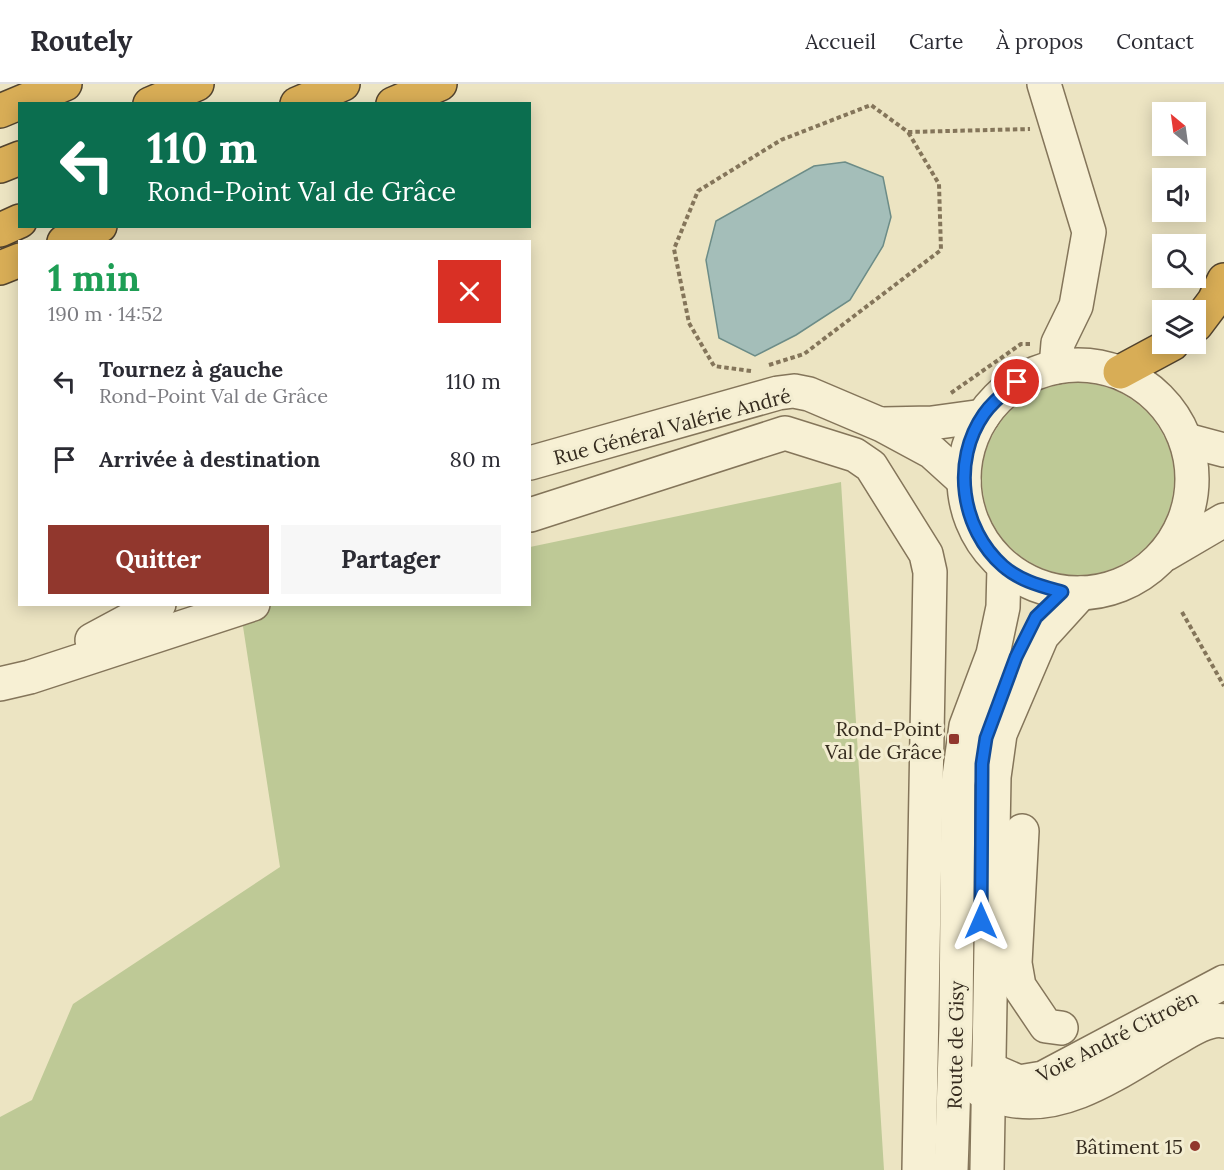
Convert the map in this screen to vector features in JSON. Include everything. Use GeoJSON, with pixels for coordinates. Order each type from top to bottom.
{"type":"FeatureCollection","features":[{"type":"Feature","properties":{"kind":"highway"},"geometry":{"type":"LineString","coordinates":[[22,102],[65,84]]}},
{"type":"Feature","properties":{"kind":"highway"},"geometry":{"type":"LineString","coordinates":[[155,102],[197,84]]}},
{"type":"Feature","properties":{"kind":"highway"},"geometry":{"type":"LineString","coordinates":[[302,102],[343,84]]}},
{"type":"Feature","properties":{"kind":"highway"},"geometry":{"type":"LineString","coordinates":[[398,102],[440,84]]}},
{"type":"Feature","properties":{"kind":"highway"},"geometry":{"type":"LineString","coordinates":[[0,111],[18,104]]}},
{"type":"Feature","properties":{"kind":"highway"},"geometry":{"type":"LineString","coordinates":[[0,166],[18,159]]}},
{"type":"Feature","properties":{"kind":"highway"},"geometry":{"type":"LineString","coordinates":[[0,230],[18,222]]}},
{"type":"Feature","properties":{"kind":"highway"},"geometry":{"type":"LineString","coordinates":[[68,240],[96,228]]}},
{"type":"Feature","properties":{"kind":"highway"},"geometry":{"type":"LineString","coordinates":[[0,268],[18,261]]}},
{"type":"Feature","properties":{"kind":"highway"},"geometry":{"type":"LineString","coordinates":[[1206,312],[1224,280]]}},
{"type":"Feature","properties":{"kind":"highway"},"geometry":{"type":"LineString","coordinates":[[1120,372],[1153,354]]}},
{"type":"Feature","properties":{"kind":"street"},"geometry":{"type":"LineString","coordinates":[[1044,84],[1089,232],[1076,306],[1058,343],[1056,367]]}},
{"type":"Feature","properties":{"kind":"street"},"geometry":{"type":"LineString","coordinates":[[1164,555],[1181,529],[1191,500],[1193,470],[1186,440],[1160,399],[1120,372],[1093,365],[1056,367],[1038,372],[1017,382],[998,397],[983,416],[972,436],[966,459],[964,481],[967,506],[975,528],[987,549],[1004,567],[1031,584],[1072,593],[1112,588],[1141,575],[1164,555],[1224,520]]}},
{"type":"Feature","properties":{"kind":"street","name":"Rue Général Valérie André"},"geometry":{"type":"LineString","coordinates":[[531,463],[778,393],[794,391],[809,393],[882,424],[932,452],[964,481]]}},
{"type":"Feature","properties":{"kind":"street","name":"Rue Général Valérie André"},"geometry":{"type":"LineString","coordinates":[[882,424],[932,423],[983,416]]}},
{"type":"Feature","properties":{"kind":"street"},"geometry":{"type":"LineString","coordinates":[[531,515],[785,433],[855,455],[871,466],[926,554],[930,573],[919,1170]]}},
{"type":"Feature","properties":{"kind":"street"},"geometry":{"type":"LineString","coordinates":[[1186,440],[1224,450]]}},
{"type":"Feature","properties":{"kind":"street","name":"Route de Gisy"},"geometry":{"type":"LineString","coordinates":[[978,1073],[958,784],[966,726],[993,654],[1004,607],[1004,567]]}},
{"type":"Feature","properties":{"kind":"street","name":"Route de Gisy"},"geometry":{"type":"LineString","coordinates":[[975,1161],[982,764],[986,738],[1016,657],[1036,617],[1072,593]]}},
{"type":"Feature","properties":{"kind":"street"},"geometry":{"type":"LineString","coordinates":[[0,677],[29,672],[155,606]]}},
{"type":"Feature","properties":{"kind":"street"},"geometry":{"type":"LineString","coordinates":[[0,684],[30,677],[247,606]]}},
{"type":"Feature","properties":{"kind":"street"},"geometry":{"type":"LineString","coordinates":[[1022,831],[1014,963],[1019,986],[1046,1026],[1061,1028]]}},
{"type":"Feature","properties":{"kind":"street"},"geometry":{"type":"LineString","coordinates":[[975,1161],[1030,1104],[1222,987]]}},
{"type":"Feature","properties":{"kind":"street","name":"Voie André Citroën"},"geometry":{"type":"LineString","coordinates":[[978,1073],[1019,1082],[1043,1078],[1222,987]]}},
{"type":"Feature","properties":{"kind":"street"},"geometry":{"type":"LineString","coordinates":[[975,1161],[978,1073],[1030,1104],[1051,1101],[1114,1074],[1197,1026],[1224,1020]]}},
{"type":"Feature","properties":{"kind":"path"},"geometry":{"type":"LineString","coordinates":[[908,132],[939,184],[941,250],[804,354],[750,371],[714,366],[689,323],[674,249],[698,190],[781,140],[871,105],[908,132],[1058,128]]}},
{"type":"Feature","properties":{"kind":"path"},"geometry":{"type":"LineString","coordinates":[[1182,612],[1224,686]]}},
{"type":"Feature","properties":{"kind":"green space"},"geometry":{"type":"Polygon","coordinates":[[[1078,383],[1106,387],[1131,399],[1146,411],[1158,426],[1170,451],[1174,479],[1170,507],[1158,532],[1146,547],[1131,559],[1106,571],[1078,575],[1050,571],[1025,559],[1010,547],[998,532],[986,507],[982,479],[986,451],[998,426],[1010,411],[1025,399],[1050,387],[1078,383]]]}},
{"type":"Feature","properties":{"kind":"green space"},"geometry":{"type":"Polygon","coordinates":[[[841,482],[884,1170],[0,1170],[0,1117],[32,1100],[73,1004],[280,867],[240,607],[531,606],[531,547],[841,482]]]}},
{"type":"Feature","properties":{"kind":"water"},"geometry":{"type":"Polygon","coordinates":[[[845,162],[883,177],[891,217],[883,246],[850,300],[796,335],[755,356],[719,338],[706,260],[716,221],[814,166],[845,162]]]}},
{"type":"Feature","properties":{"kind":"place","name":"Rond-Point Val de Grâce"},"geometry":{"type":"Point","coordinates":[954,739]}},
{"type":"Feature","properties":{"kind":"place","name":"Bâtiment 15"},"geometry":{"type":"Point","coordinates":[1195,1146]}},
{"type":"Feature","properties":{"kind":"route"},"geometry":{"type":"LineString","coordinates":[[981,921],[982,764],[986,738],[994,711],[1016,657],[1036,617],[1062,592],[1031,584],[1004,567],[987,549],[975,528],[967,506],[964,481],[966,459],[972,436],[983,416],[998,397],[1017,382]]}}]}
